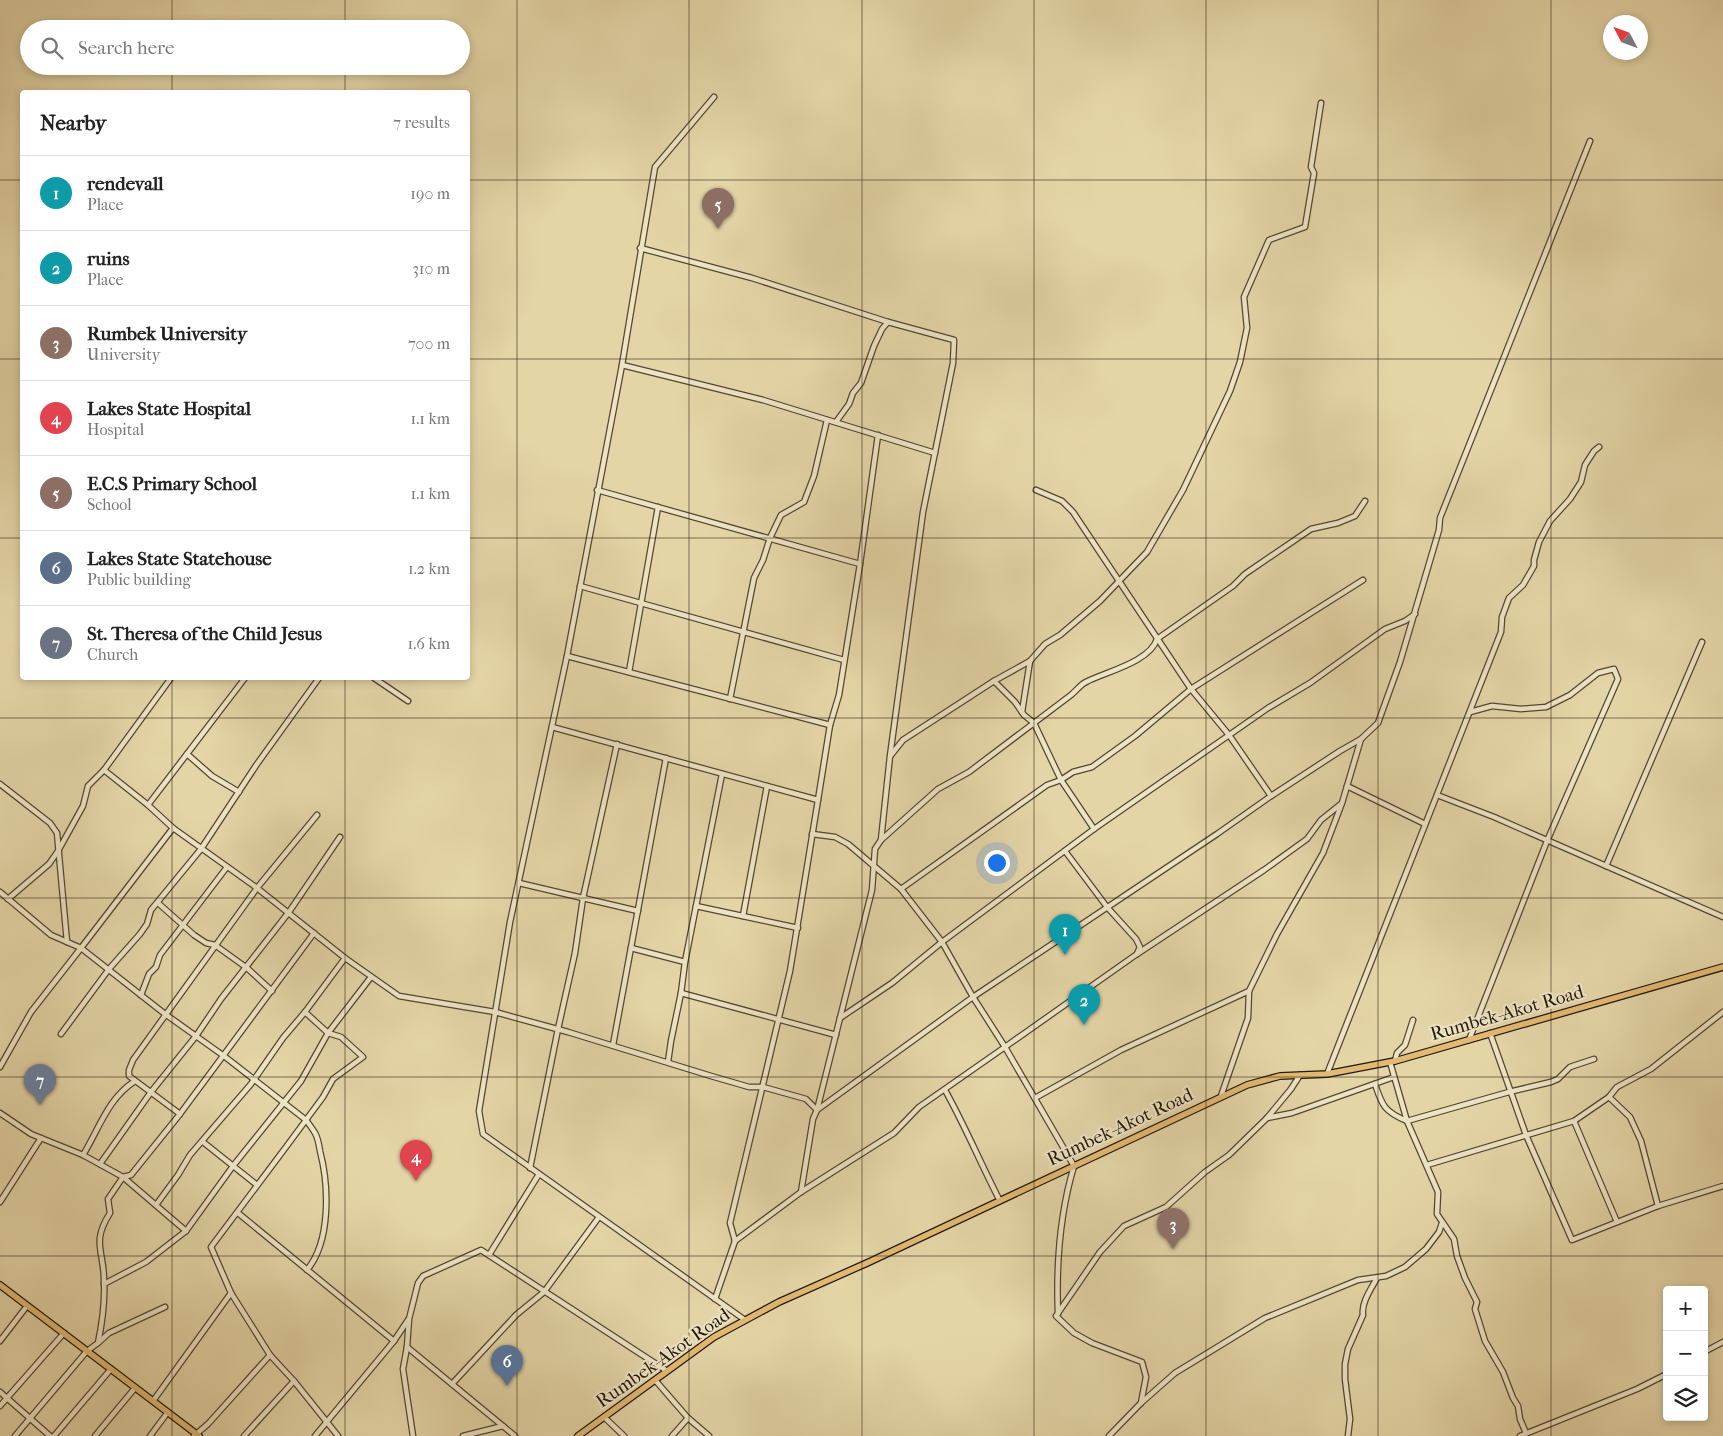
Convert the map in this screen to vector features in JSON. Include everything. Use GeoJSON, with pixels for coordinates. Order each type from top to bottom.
{"type":"FeatureCollection","features":[{"type":"Feature","properties":{"kind":"main road","name":"Rumbek-Akot Road"},"geometry":{"type":"LineString","coordinates":[[578,1436],[714,1337],[778,1302],[867,1263],[1220,1096],[1262,1080],[1280,1076],[1327,1074],[1392,1061],[1723,968]]}},
{"type":"Feature","properties":{"kind":"main road"},"geometry":{"type":"LineString","coordinates":[[0,1285],[197,1435]]}},
{"type":"Feature","properties":{"kind":"street"},"geometry":{"type":"LineString","coordinates":[[714,97],[655,167],[622,365],[567,656],[519,882],[479,1111],[482,1134],[745,1320]]}},
{"type":"Feature","properties":{"kind":"street"},"geometry":{"type":"LineString","coordinates":[[890,756],[903,740],[994,681],[1030,661],[1045,644],[1060,636],[1100,601],[1146,552],[1183,490],[1230,391],[1240,362],[1248,328],[1244,297],[1269,240],[1305,228],[1314,173],[1311,167],[1321,103]]}},
{"type":"Feature","properties":{"kind":"street"},"geometry":{"type":"LineString","coordinates":[[818,1110],[973,997],[1271,796],[1361,739],[1378,723],[1415,614],[1439,530],[1440,518],[1590,141]]}},
{"type":"Feature","properties":{"kind":"street"},"geometry":{"type":"LineString","coordinates":[[640,248],[752,278],[888,322],[954,340],[953,362],[923,512],[890,756],[881,840]]}},
{"type":"Feature","properties":{"kind":"street"},"geometry":{"type":"LineString","coordinates":[[836,422],[853,393],[861,384],[874,346],[882,329],[888,322]]}},
{"type":"Feature","properties":{"kind":"street"},"geometry":{"type":"LineString","coordinates":[[622,365],[763,400],[935,453]]}},
{"type":"Feature","properties":{"kind":"street"},"geometry":{"type":"LineString","coordinates":[[730,699],[745,632],[754,578],[764,560],[770,538],[781,515],[804,502],[814,476],[827,420]]}},
{"type":"Feature","properties":{"kind":"street"},"geometry":{"type":"LineString","coordinates":[[736,1241],[730,1223],[779,1019],[798,928],[830,725],[839,695],[878,435]]}},
{"type":"Feature","properties":{"kind":"street"},"geometry":{"type":"LineString","coordinates":[[1327,1074],[1502,632],[1502,617],[1509,598],[1523,585],[1534,566],[1539,542],[1550,521],[1570,499],[1581,482],[1585,465],[1599,447]]}},
{"type":"Feature","properties":{"kind":"street"},"geometry":{"type":"LineString","coordinates":[[597,490],[860,564]]}},
{"type":"Feature","properties":{"kind":"street"},"geometry":{"type":"LineString","coordinates":[[1036,490],[1062,501],[1073,512],[1191,689],[1229,735],[1271,796]]}},
{"type":"Feature","properties":{"kind":"street"},"geometry":{"type":"LineString","coordinates":[[801,1192],[812,1119],[818,1110],[872,890],[875,849],[881,840],[938,789],[969,772],[1083,684],[1130,665],[1155,646],[1157,639],[1233,586],[1245,574],[1311,529],[1338,523],[1355,516],[1366,501]]}},
{"type":"Feature","properties":{"kind":"street"},"geometry":{"type":"LineString","coordinates":[[629,672],[658,507]]}},
{"type":"Feature","properties":{"kind":"street"},"geometry":{"type":"LineString","coordinates":[[901,889],[1048,785],[1061,780],[1073,772],[1092,767],[1135,736],[1191,689],[1364,580]]}},
{"type":"Feature","properties":{"kind":"street"},"geometry":{"type":"LineString","coordinates":[[580,586],[844,660]]}},
{"type":"Feature","properties":{"kind":"street"},"geometry":{"type":"LineString","coordinates":[[840,1018],[892,983],[942,942],[1094,829],[1268,708],[1310,684],[1386,629],[1415,614]]}},
{"type":"Feature","properties":{"kind":"street"},"geometry":{"type":"LineString","coordinates":[[1606,866],[1702,642]]}},
{"type":"Feature","properties":{"kind":"street"},"geometry":{"type":"LineString","coordinates":[[567,656],[830,725]]}},
{"type":"Feature","properties":{"kind":"street"},"geometry":{"type":"LineString","coordinates":[[1022,712],[1030,661]]}},
{"type":"Feature","properties":{"kind":"street"},"geometry":{"type":"LineString","coordinates":[[1469,1040],[1548,840],[1618,678],[1614,669],[1598,673],[1570,695],[1546,707],[1522,709],[1492,706],[1470,712]]}},
{"type":"Feature","properties":{"kind":"street"},"geometry":{"type":"LineString","coordinates":[[8,899],[49,864],[83,806],[88,786],[104,770],[170,680]]}},
{"type":"Feature","properties":{"kind":"street"},"geometry":{"type":"LineString","coordinates":[[148,805],[243,680]]}},
{"type":"Feature","properties":{"kind":"street"},"geometry":{"type":"LineString","coordinates":[[61,1034],[108,969],[140,934],[147,924],[151,910],[201,849],[257,764],[318,680]]}},
{"type":"Feature","properties":{"kind":"street"},"geometry":{"type":"LineString","coordinates":[[377,680],[408,701]]}},
{"type":"Feature","properties":{"kind":"street"},"geometry":{"type":"LineString","coordinates":[[994,681],[1034,723],[1061,780],[1094,829]]}},
{"type":"Feature","properties":{"kind":"street"},"geometry":{"type":"LineString","coordinates":[[552,727],[818,800]]}},
{"type":"Feature","properties":{"kind":"street"},"geometry":{"type":"LineString","coordinates":[[1220,1096],[1248,1018],[1249,990],[1277,934],[1324,854],[1342,803],[1361,739]]}},
{"type":"Feature","properties":{"kind":"street"},"geometry":{"type":"LineString","coordinates":[[530,1168],[558,1029],[576,953],[583,898],[617,744]]}},
{"type":"Feature","properties":{"kind":"street"},"geometry":{"type":"LineString","coordinates":[[187,754],[212,776],[239,792]]}},
{"type":"Feature","properties":{"kind":"street"},"geometry":{"type":"LineString","coordinates":[[613,1045],[666,758]]}},
{"type":"Feature","properties":{"kind":"street"},"geometry":{"type":"LineString","coordinates":[[104,770],[148,805],[173,828],[257,888],[345,958],[399,996],[495,1012],[558,1029],[730,1082],[763,1087],[806,1099],[818,1110]]}},
{"type":"Feature","properties":{"kind":"street"},"geometry":{"type":"LineString","coordinates":[[668,1062],[681,993],[684,962],[722,774]]}},
{"type":"Feature","properties":{"kind":"street"},"geometry":{"type":"LineString","coordinates":[[0,784],[50,823],[57,833],[67,942]]}},
{"type":"Feature","properties":{"kind":"street"},"geometry":{"type":"LineString","coordinates":[[743,916],[767,786]]}},
{"type":"Feature","properties":{"kind":"street"},"geometry":{"type":"LineString","coordinates":[[1347,786],[1425,824]]}},
{"type":"Feature","properties":{"kind":"street"},"geometry":{"type":"LineString","coordinates":[[1437,794],[1548,840],[1723,917]]}},
{"type":"Feature","properties":{"kind":"street"},"geometry":{"type":"LineString","coordinates":[[715,1299],[736,1241],[801,1192],[894,1133],[919,1107],[1005,1046],[1307,839],[1321,820],[1342,803]]}},
{"type":"Feature","properties":{"kind":"street"},"geometry":{"type":"LineString","coordinates":[[180,1114],[130,1076],[129,1070],[133,1060],[257,888],[317,815]]}},
{"type":"Feature","properties":{"kind":"street"},"geometry":{"type":"LineString","coordinates":[[0,1067],[31,1012],[173,828]]}},
{"type":"Feature","properties":{"kind":"street"},"geometry":{"type":"LineString","coordinates":[[812,834],[835,837],[848,844],[901,889],[942,942],[973,997],[1005,1046],[1074,1166],[1066,1193],[1058,1252],[1058,1314],[1056,1316],[1074,1333],[1142,1362],[1146,1376],[1141,1403]]}},
{"type":"Feature","properties":{"kind":"street"},"geometry":{"type":"LineString","coordinates":[[100,1164],[151,1092],[196,1036],[221,999],[289,912],[340,836]]}},
{"type":"Feature","properties":{"kind":"street"},"geometry":{"type":"LineString","coordinates":[[1065,851],[1107,907],[1136,939],[1140,947],[1137,954]]}},
{"type":"Feature","properties":{"kind":"street"},"geometry":{"type":"LineString","coordinates":[[141,995],[149,974],[156,967],[160,955],[226,866]]}},
{"type":"Feature","properties":{"kind":"street"},"geometry":{"type":"LineString","coordinates":[[519,882],[638,911]]}},
{"type":"Feature","properties":{"kind":"street"},"geometry":{"type":"LineString","coordinates":[[0,892],[51,935],[81,948],[306,1120],[316,1134],[322,1157],[327,1196],[322,1237],[315,1259],[307,1270]]}},
{"type":"Feature","properties":{"kind":"street"},"geometry":{"type":"LineString","coordinates":[[158,903],[206,943],[215,945],[247,968],[272,991]]}},
{"type":"Feature","properties":{"kind":"street"},"geometry":{"type":"LineString","coordinates":[[696,906],[798,928]]}},
{"type":"Feature","properties":{"kind":"street"},"geometry":{"type":"LineString","coordinates":[[98,1343],[102,1328],[104,1284],[104,1264],[100,1252],[99,1238],[104,1222],[110,1213],[108,1199],[124,1177],[131,1175],[180,1114],[314,933]]}},
{"type":"Feature","properties":{"kind":"street"},"geometry":{"type":"LineString","coordinates":[[630,948],[684,962]]}},
{"type":"Feature","properties":{"kind":"street"},"geometry":{"type":"LineString","coordinates":[[156,1205],[190,1155],[253,1080],[345,958]]}},
{"type":"Feature","properties":{"kind":"street"},"geometry":{"type":"LineString","coordinates":[[104,1284],[146,1262],[186,1231],[233,1166],[283,1101],[301,1081],[328,1033],[372,976]]}},
{"type":"Feature","properties":{"kind":"street"},"geometry":{"type":"LineString","coordinates":[[1035,1098],[1121,1050],[1249,990]]}},
{"type":"Feature","properties":{"kind":"street"},"geometry":{"type":"LineString","coordinates":[[681,993],[836,1035]]}},
{"type":"Feature","properties":{"kind":"street"},"geometry":{"type":"LineString","coordinates":[[305,1012],[328,1033],[341,1037],[363,1056],[334,1079],[238,1213],[211,1247],[231,1293],[270,1355],[294,1381],[338,1436]]}},
{"type":"Feature","properties":{"kind":"street"},"geometry":{"type":"LineString","coordinates":[[1427,1165],[1574,1121],[1609,1097],[1617,1087],[1651,1069],[1723,1012]]}},
{"type":"Feature","properties":{"kind":"street"},"geometry":{"type":"LineString","coordinates":[[1413,1020],[1404,1045],[1392,1061],[1394,1077],[1407,1121],[1438,1192],[1437,1214],[1454,1239],[1457,1256],[1465,1278],[1476,1297],[1475,1309],[1484,1340],[1503,1372],[1518,1406],[1520,1419],[1526,1433]]}},
{"type":"Feature","properties":{"kind":"street"},"geometry":{"type":"LineString","coordinates":[[1490,1033],[1526,1136],[1572,1240],[1658,1206],[1723,1186]]}},
{"type":"Feature","properties":{"kind":"street"},"geometry":{"type":"LineString","coordinates":[[1375,1084],[1384,1108],[1407,1121],[1551,1082],[1570,1067],[1594,1059]]}},
{"type":"Feature","properties":{"kind":"street"},"geometry":{"type":"LineString","coordinates":[[1058,1314],[1100,1252],[1124,1226],[1166,1207],[1205,1172],[1229,1155],[1267,1118],[1300,1075]]}},
{"type":"Feature","properties":{"kind":"street"},"geometry":{"type":"LineString","coordinates":[[1267,1118],[1292,1113],[1394,1077]]}},
{"type":"Feature","properties":{"kind":"street"},"geometry":{"type":"LineString","coordinates":[[83,1155],[111,1104],[126,1086],[135,1081]]}},
{"type":"Feature","properties":{"kind":"street"},"geometry":{"type":"LineString","coordinates":[[945,1090],[967,1129],[973,1147],[1000,1201]]}},
{"type":"Feature","properties":{"kind":"street"},"geometry":{"type":"LineString","coordinates":[[1609,1097],[1630,1117],[1641,1141],[1658,1206]]}},
{"type":"Feature","properties":{"kind":"street"},"geometry":{"type":"LineString","coordinates":[[0,1113],[31,1134],[83,1155],[124,1177],[186,1231]]}},
{"type":"Feature","properties":{"kind":"street"},"geometry":{"type":"LineString","coordinates":[[1574,1121],[1617,1222]]}},
{"type":"Feature","properties":{"kind":"street"},"geometry":{"type":"LineString","coordinates":[[0,1202],[41,1138]]}},
{"type":"Feature","properties":{"kind":"street"},"geometry":{"type":"LineString","coordinates":[[202,1142],[257,1185]]}},
{"type":"Feature","properties":{"kind":"street"},"geometry":{"type":"LineString","coordinates":[[489,1255],[539,1174]]}},
{"type":"Feature","properties":{"kind":"street"},"geometry":{"type":"LineString","coordinates":[[238,1213],[394,1341]]}},
{"type":"Feature","properties":{"kind":"street"},"geometry":{"type":"LineString","coordinates":[[452,1384],[516,1315],[544,1292],[599,1217]]}},
{"type":"Feature","properties":{"kind":"street"},"geometry":{"type":"LineString","coordinates":[[1109,1436],[1141,1403],[1176,1373],[1265,1318],[1358,1280],[1386,1276],[1405,1268],[1426,1249],[1439,1232],[1442,1223]]}},
{"type":"Feature","properties":{"kind":"street"},"geometry":{"type":"LineString","coordinates":[[413,1436],[403,1369],[409,1319],[418,1283],[423,1276],[481,1250],[667,1372]]}},
{"type":"Feature","properties":{"kind":"street"},"geometry":{"type":"LineString","coordinates":[[1348,1436],[1350,1418],[1344,1379],[1344,1364],[1348,1349],[1363,1316],[1362,1311],[1367,1296],[1376,1278]]}},
{"type":"Feature","properties":{"kind":"street"},"geometry":{"type":"LineString","coordinates":[[153,1401],[231,1293]]}},
{"type":"Feature","properties":{"kind":"street"},"geometry":{"type":"LineString","coordinates":[[0,1341],[27,1306]]}},
{"type":"Feature","properties":{"kind":"street"},"geometry":{"type":"LineString","coordinates":[[15,1436],[87,1351],[109,1334],[165,1308]]}},
{"type":"Feature","properties":{"kind":"street"},"geometry":{"type":"LineString","coordinates":[[315,1436],[394,1341],[409,1319]]}},
{"type":"Feature","properties":{"kind":"street"},"geometry":{"type":"LineString","coordinates":[[0,1406],[64,1333]]}},
{"type":"Feature","properties":{"kind":"street"},"geometry":{"type":"LineString","coordinates":[[1708,1350],[1723,1342]]}},
{"type":"Feature","properties":{"kind":"street"},"geometry":{"type":"LineString","coordinates":[[407,1347],[515,1436]]}},
{"type":"Feature","properties":{"kind":"street"},"geometry":{"type":"LineString","coordinates":[[197,1435],[270,1355]]}},
{"type":"Feature","properties":{"kind":"street"},"geometry":{"type":"LineString","coordinates":[[54,1436],[111,1369]]}},
{"type":"Feature","properties":{"kind":"street"},"geometry":{"type":"LineString","coordinates":[[1520,1436],[1637,1389],[1663,1376]]}},
{"type":"Feature","properties":{"kind":"street"},"geometry":{"type":"LineString","coordinates":[[655,1380],[688,1418],[709,1436]]}},
{"type":"Feature","properties":{"kind":"street"},"geometry":{"type":"LineString","coordinates":[[244,1436],[294,1381]]}},
{"type":"Feature","properties":{"kind":"street"},"geometry":{"type":"LineString","coordinates":[[95,1436],[135,1388]]}},
{"type":"Feature","properties":{"kind":"street"},"geometry":{"type":"LineString","coordinates":[[0,1392],[50,1436]]}},
{"type":"Feature","properties":{"kind":"street"},"geometry":{"type":"LineString","coordinates":[[150,1436],[168,1412]]}},
{"type":"Feature","properties":{"kind":"street"},"geometry":{"type":"LineString","coordinates":[[604,1417],[624,1436]]}},
{"type":"Feature","properties":{"kind":"street"},"geometry":{"type":"LineString","coordinates":[[672,1436],[688,1418]]}},
{"type":"Feature","properties":{"kind":"street"},"geometry":{"type":"LineString","coordinates":[[463,1436],[503,1426]]}},
{"type":"Feature","properties":{"kind":"place","name":"E.C.S Primary School"},"geometry":{"type":"Point","coordinates":[718,229]}},
{"type":"Feature","properties":{"kind":"place","name":"rendevall"},"geometry":{"type":"Point","coordinates":[1065,955]}},
{"type":"Feature","properties":{"kind":"place","name":"ruins"},"geometry":{"type":"Point","coordinates":[1084,1025]}},
{"type":"Feature","properties":{"kind":"place","name":"St. Theresa of the Child Jesus"},"geometry":{"type":"Point","coordinates":[40,1105]}},
{"type":"Feature","properties":{"kind":"place","name":"Lakes State Hospital"},"geometry":{"type":"Point","coordinates":[416,1181]}},
{"type":"Feature","properties":{"kind":"place","name":"Rumbek University"},"geometry":{"type":"Point","coordinates":[1173,1249]}},
{"type":"Feature","properties":{"kind":"place","name":"Lakes State Statehouse"},"geometry":{"type":"Point","coordinates":[507,1386]}}]}
